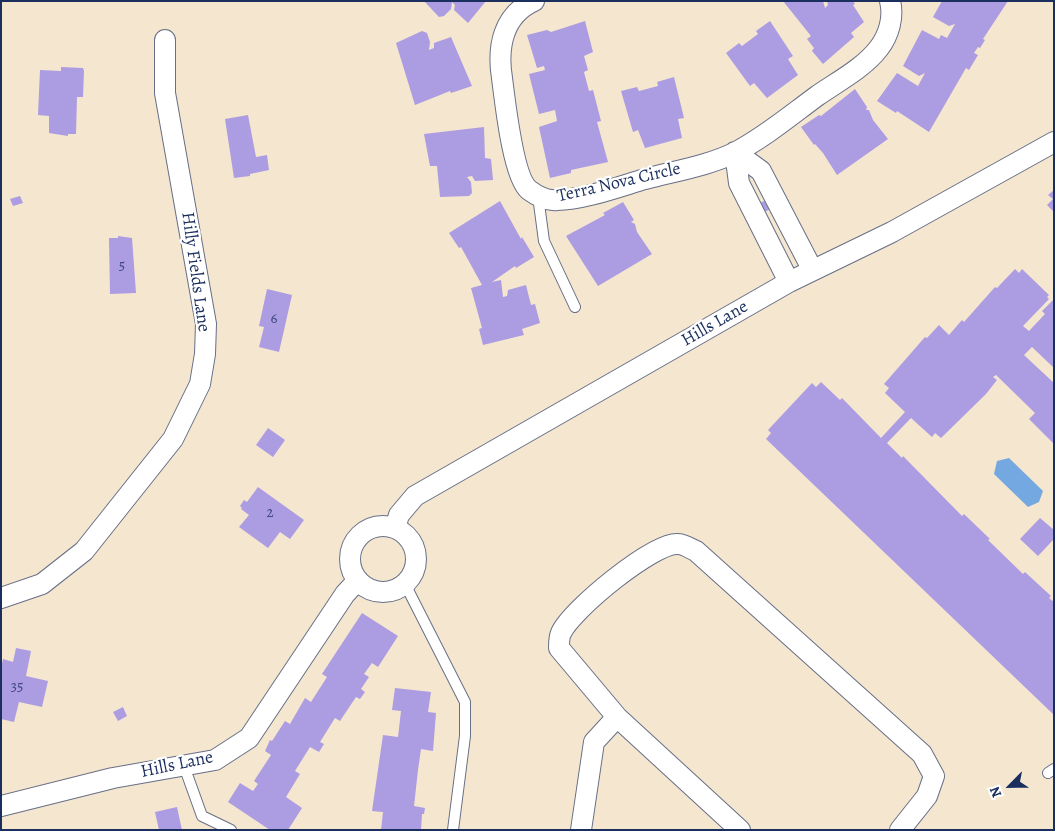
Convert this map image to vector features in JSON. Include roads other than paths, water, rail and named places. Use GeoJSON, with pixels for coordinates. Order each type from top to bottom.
{"type":"FeatureCollection","features":[{"type":"Feature","properties":{"kind":"street","name":"Terra Nova Circle"},"geometry":{"type":"LineString","coordinates":[[534,1],[519,10],[510,20],[500,44],[500,64],[521,178],[528,189],[538,196],[557,200],[706,163],[736,152],[872,56],[888,31],[891,18],[890,1]]}},
{"type":"Feature","properties":{"kind":"street","name":"Hilly Fields Lane"},"geometry":{"type":"LineString","coordinates":[[1,598],[42,584],[84,551],[173,439],[200,384],[206,354],[206,324],[165,93],[164,40]]}},
{"type":"Feature","properties":{"kind":"street","name":"Hills Lane"},"geometry":{"type":"LineString","coordinates":[[395,528],[400,515],[415,496],[789,282],[892,232],[1054,142]]}},
{"type":"Feature","properties":{"kind":"street"},"geometry":{"type":"LineString","coordinates":[[736,152],[761,171],[812,270]]}},
{"type":"Feature","properties":{"kind":"street"},"geometry":{"type":"LineString","coordinates":[[736,152],[739,183],[789,282]]}},
{"type":"Feature","properties":{"kind":"street"},"geometry":{"type":"LineString","coordinates":[[385,526],[395,528],[410,540],[416,558],[415,568],[405,584],[391,591],[376,591],[358,580],[350,560],[352,549],[364,532],[374,527],[385,526]]}},
{"type":"Feature","properties":{"kind":"street"},"geometry":{"type":"LineString","coordinates":[[740,830],[617,717],[559,648],[560,634],[574,614],[609,582],[660,549],[678,544],[696,552],[922,754],[934,776],[927,796],[900,830]]}},
{"type":"Feature","properties":{"kind":"street","name":"Hills Lane"},"geometry":{"type":"LineString","coordinates":[[1,806],[113,778],[215,760],[249,738],[345,594],[358,580]]}},
{"type":"Feature","properties":{"kind":"street"},"geometry":{"type":"LineString","coordinates":[[581,830],[594,742],[617,717]]}},
{"type":"Feature","properties":{"kind":"lane"},"geometry":{"type":"LineString","coordinates":[[538,196],[544,241],[575,307]]}},
{"type":"Feature","properties":{"kind":"lane"},"geometry":{"type":"LineString","coordinates":[[405,584],[465,702],[465,736],[453,830]]}},
{"type":"Feature","properties":{"kind":"lane"},"geometry":{"type":"LineString","coordinates":[[184,766],[202,816],[231,830]]}},
{"type":"Feature","properties":{"kind":"water"},"geometry":{"type":"Polygon","coordinates":[[[1009,458],[1043,491],[1039,502],[1028,507],[994,474],[997,461],[1009,458]]]}}]}
